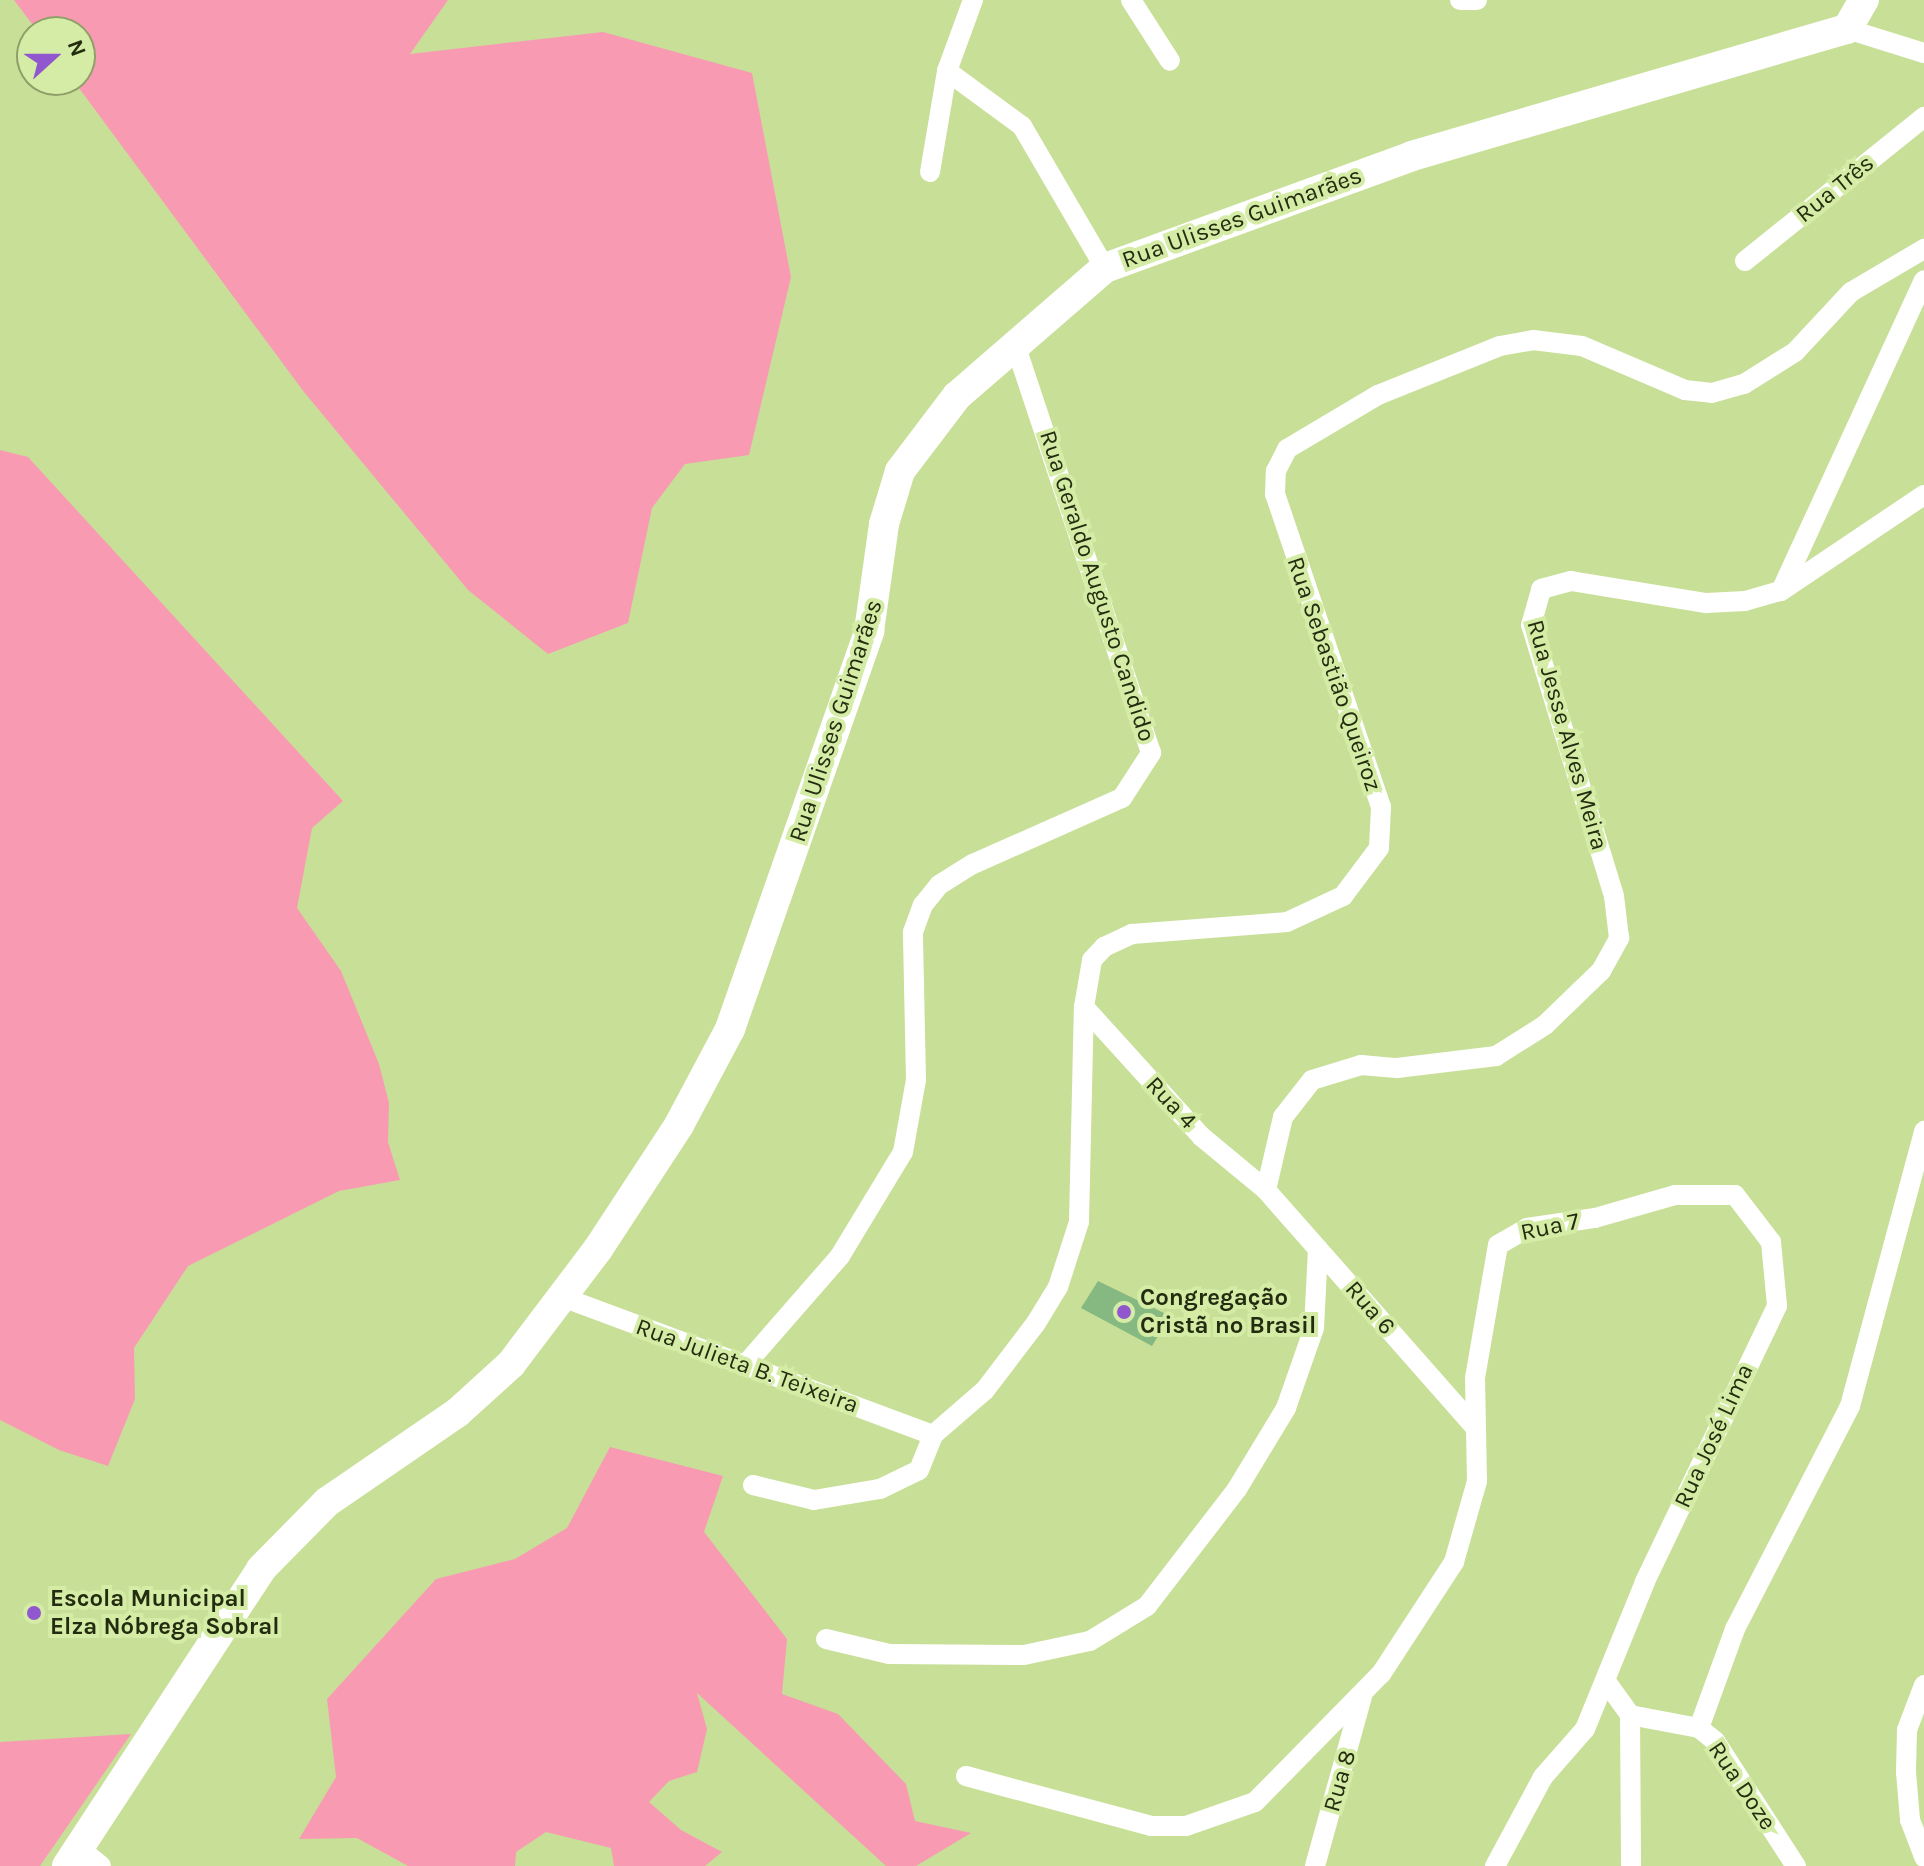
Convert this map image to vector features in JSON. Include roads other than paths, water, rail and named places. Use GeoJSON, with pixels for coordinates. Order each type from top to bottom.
{"type":"FeatureCollection","features":[{"type":"Feature","properties":{"kind":"main road"},"geometry":{"type":"LineString","coordinates":[[1847,29],[1864,0]]}},
{"type":"Feature","properties":{"kind":"main road","name":"Rua Ulisses Guimarães"},"geometry":{"type":"LineString","coordinates":[[82,1860],[261,1569],[327,1502],[491,1385],[562,1297],[679,1125],[730,1029],[869,631],[884,524],[900,471],[957,396],[1105,268],[1412,156],[1847,29]]}},
{"type":"Feature","properties":{"kind":"street"},"geometry":{"type":"LineString","coordinates":[[930,172],[947,71],[973,0]]}},
{"type":"Feature","properties":{"kind":"street"},"geometry":{"type":"LineString","coordinates":[[1131,0],[1170,61]]}},
{"type":"Feature","properties":{"kind":"street"},"geometry":{"type":"LineString","coordinates":[[1460,0],[1477,0]]}},
{"type":"Feature","properties":{"kind":"street"},"geometry":{"type":"LineString","coordinates":[[1847,29],[1924,53]]}},
{"type":"Feature","properties":{"kind":"street"},"geometry":{"type":"LineString","coordinates":[[947,71],[1022,126],[1105,268]]}},
{"type":"Feature","properties":{"kind":"street","name":"Rua Três"},"geometry":{"type":"LineString","coordinates":[[1745,261],[1924,117]]}},
{"type":"Feature","properties":{"kind":"street","name":"Rua Sebastião Queiroz"},"geometry":{"type":"LineString","coordinates":[[753,1485],[814,1500],[880,1489],[919,1470],[933,1435],[985,1390],[1036,1323],[1065,1268],[1080,1208],[1084,1007],[1092,960],[1104,947],[1132,934],[1287,922],[1343,896],[1379,848],[1381,807],[1275,494],[1276,471],[1287,449],[1378,395],[1500,346],[1533,340],[1582,346],[1685,390],[1712,393],[1744,384],[1795,352],[1851,292],[1924,249]]}},
{"type":"Feature","properties":{"kind":"street"},"geometry":{"type":"LineString","coordinates":[[1781,591],[1924,280]]}},
{"type":"Feature","properties":{"kind":"street","name":"Rua Geraldo Augusto Candido"},"geometry":{"type":"LineString","coordinates":[[745,1365],[840,1256],[903,1152],[916,1080],[913,932],[923,905],[939,885],[973,864],[1122,798],[1151,753],[1015,344]]}},
{"type":"Feature","properties":{"kind":"street"},"geometry":{"type":"LineString","coordinates":[[1781,591],[1924,495]]}},
{"type":"Feature","properties":{"kind":"street","name":"Rua Jesse Alves Meira"},"geometry":{"type":"LineString","coordinates":[[1266,1190],[1283,1117],[1312,1080],[1361,1065],[1397,1068],[1496,1056],[1545,1025],[1601,971],[1619,938],[1614,896],[1531,625],[1541,589],[1571,581],[1706,603],[1781,591]]}},
{"type":"Feature","properties":{"kind":"street","name":"Rua 4"},"geometry":{"type":"LineString","coordinates":[[1084,1007],[1202,1137],[1266,1190]]}},
{"type":"Feature","properties":{"kind":"street"},"geometry":{"type":"LineString","coordinates":[[1699,1728],[1735,1629],[1850,1406],[1924,1131]]}},
{"type":"Feature","properties":{"kind":"street","name":"Rua 6"},"geometry":{"type":"LineString","coordinates":[[1266,1190],[1474,1426]]}},
{"type":"Feature","properties":{"kind":"street","name":"Rua 7"},"geometry":{"type":"LineString","coordinates":[[1474,1426],[1475,1378],[1498,1245],[1527,1228],[1595,1218],[1675,1195],[1735,1195]]}},
{"type":"Feature","properties":{"kind":"street","name":"Rua José Lima"},"geometry":{"type":"LineString","coordinates":[[1495,1866],[1516,1819],[1585,1729],[1607,1683],[1645,1582],[1777,1306],[1771,1242],[1735,1195]]}},
{"type":"Feature","properties":{"kind":"street"},"geometry":{"type":"LineString","coordinates":[[826,1639],[889,1654],[1024,1655],[1090,1641],[1147,1606],[1237,1489],[1286,1408],[1314,1328],[1318,1249]]}},
{"type":"Feature","properties":{"kind":"street","name":"Rua Julieta B. Teixeira"},"geometry":{"type":"LineString","coordinates":[[562,1297],[933,1435]]}},
{"type":"Feature","properties":{"kind":"street"},"geometry":{"type":"LineString","coordinates":[[966,1776],[1120,1823],[1186,1826],[1255,1802],[1362,1695],[1408,1640],[1454,1562],[1477,1481],[1474,1426]]}},
{"type":"Feature","properties":{"kind":"street"},"geometry":{"type":"LineString","coordinates":[[1607,1683],[1630,1715],[1631,1866]]}},
{"type":"Feature","properties":{"kind":"street"},"geometry":{"type":"LineString","coordinates":[[1924,1685],[1907,1730],[1906,1772],[1910,1820],[1924,1857]]}},
{"type":"Feature","properties":{"kind":"street","name":"Rua 8"},"geometry":{"type":"LineString","coordinates":[[1315,1866],[1362,1695]]}},
{"type":"Feature","properties":{"kind":"street","name":"Rua Doze"},"geometry":{"type":"LineString","coordinates":[[1630,1715],[1699,1728],[1726,1756],[1796,1866]]}},
{"type":"Feature","properties":{"kind":"place","name":"Congregação Cristã no Brasil"},"geometry":{"type":"Point","coordinates":[1124,1312]}},
{"type":"Feature","properties":{"kind":"place","name":"Escola Municipal Elza Nóbrega Sobral"},"geometry":{"type":"Point","coordinates":[34,1613]}}]}
